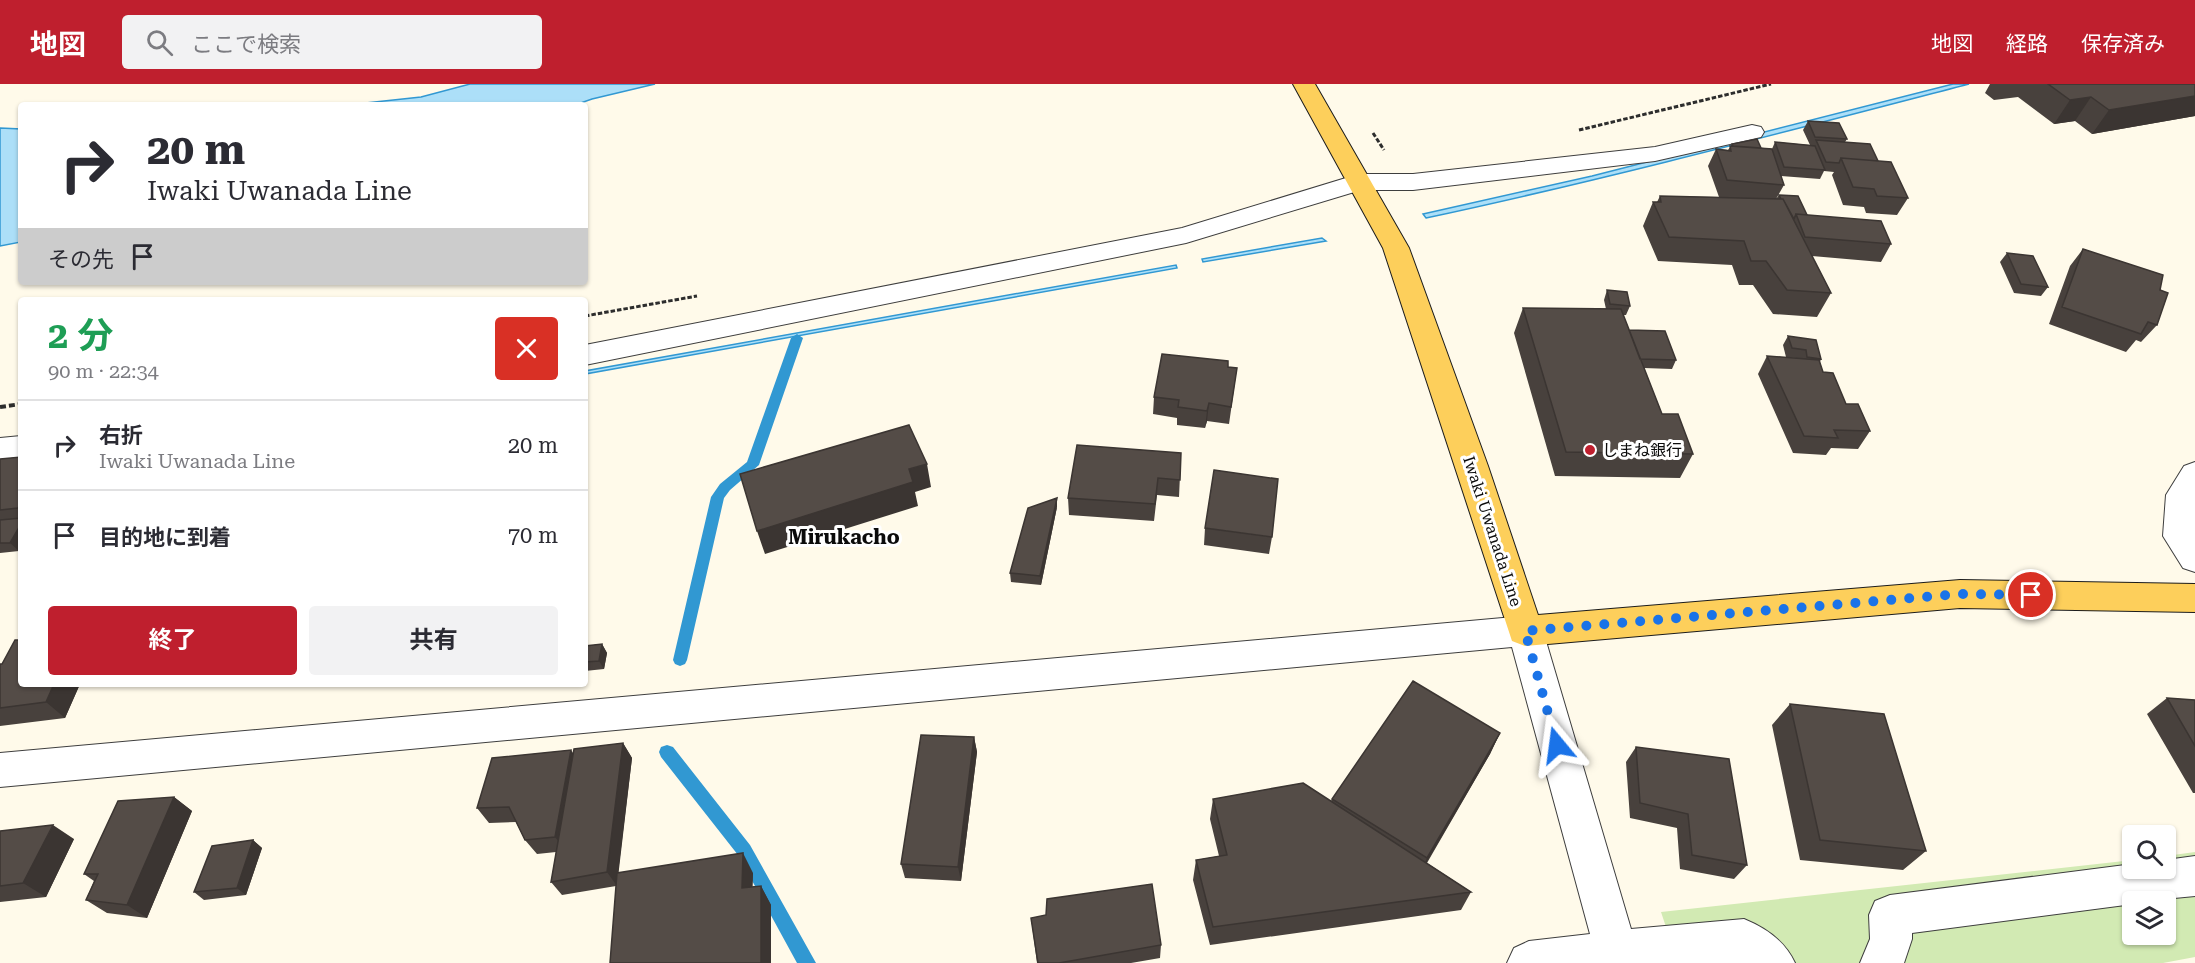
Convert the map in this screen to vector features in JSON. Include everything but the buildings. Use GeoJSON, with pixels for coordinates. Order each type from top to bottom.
{"type":"FeatureCollection","features":[{"type":"Feature","properties":{"kind":"main road","name":"Iwaki Uwanada Line"},"geometry":{"type":"LineString","coordinates":[[1304,84],[1396,248],[1472,466],[1525,631]]}},
{"type":"Feature","properties":{"kind":"main road"},"geometry":{"type":"LineString","coordinates":[[1525,631],[1960,594],[2195,598]]}},
{"type":"Feature","properties":{"kind":"street"},"geometry":{"type":"LineString","coordinates":[[588,354],[1186,236],[1355,174],[1413,182],[1656,154],[1752,132]]}},
{"type":"Feature","properties":{"kind":"street"},"geometry":{"type":"LineString","coordinates":[[0,449],[18,447]]}},
{"type":"Feature","properties":{"kind":"street"},"geometry":{"type":"LineString","coordinates":[[2195,474],[2182,495],[2180,536],[2195,559]]}},
{"type":"Feature","properties":{"kind":"street"},"geometry":{"type":"LineString","coordinates":[[0,770],[1525,631],[1617,957]]}},
{"type":"Feature","properties":{"kind":"street"},"geometry":{"type":"LineString","coordinates":[[1881,963],[1892,939],[1890,915],[2195,876]]}},
{"type":"Feature","properties":{"kind":"street"},"geometry":{"type":"LineString","coordinates":[[1529,963],[1617,957],[1744,940],[1773,963]]}},
{"type":"Feature","properties":{"kind":"path"},"geometry":{"type":"LineString","coordinates":[[0,407],[18,404]]}},
{"type":"Feature","properties":{"kind":"green space"},"geometry":{"type":"Polygon","coordinates":[[[2195,852],[2195,957],[2163,963],[1678,963],[1661,912],[2122,861],[2122,879],[2176,879],[2176,855],[2195,852]]]}},
{"type":"Feature","properties":{"kind":"water"},"geometry":{"type":"Polygon","coordinates":[[[470,84],[655,84],[584,102],[375,102],[421,97],[470,84]]]}},
{"type":"Feature","properties":{"kind":"water"},"geometry":{"type":"Polygon","coordinates":[[[1953,84],[1969,84],[1562,187],[1426,218],[1423,214],[1592,176],[1953,84]]]}},
{"type":"Feature","properties":{"kind":"water"},"geometry":{"type":"Polygon","coordinates":[[[0,128],[18,129],[18,243],[0,246],[0,128]]]}},
{"type":"Feature","properties":{"kind":"water"},"geometry":{"type":"Polygon","coordinates":[[[1322,238],[1326,241],[1203,262],[1202,259],[1322,238]]]}},
{"type":"Feature","properties":{"kind":"water"},"geometry":{"type":"Polygon","coordinates":[[[1176,265],[1177,268],[588,373],[588,370],[1176,265]]]}},
{"type":"Feature","properties":{"kind":"waterway"},"geometry":{"type":"LineString","coordinates":[[680,660],[718,497],[725,487],[753,465],[797,338]]}},
{"type":"Feature","properties":{"kind":"waterway"},"geometry":{"type":"LineString","coordinates":[[667,752],[744,850],[807,963]]}},
{"type":"Feature","properties":{"kind":"place","name":"しまね銀行"},"geometry":{"type":"Point","coordinates":[1590,450]}},
{"type":"Feature","properties":{"kind":"district","name":"Mirukacho"},"geometry":{"type":"Point","coordinates":[844,537]}},
{"type":"Feature","properties":{"kind":"route"},"geometry":{"type":"LineString","coordinates":[[1557,745],[1525,631],[1960,594],[2031,595]]}}]}
